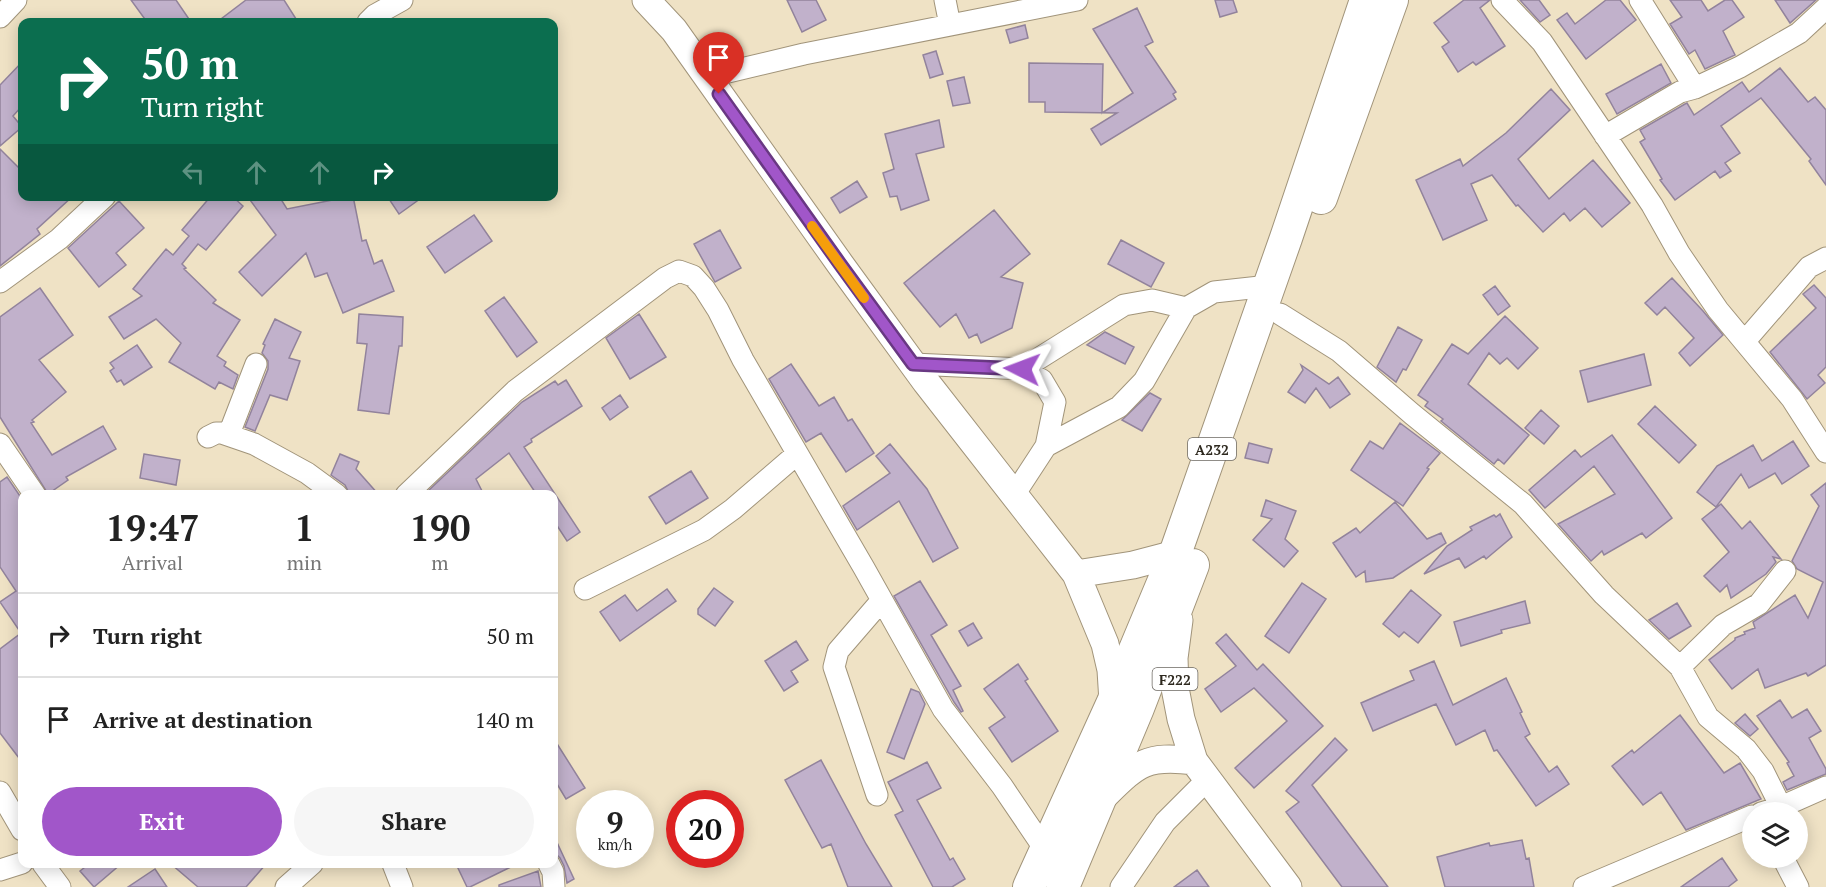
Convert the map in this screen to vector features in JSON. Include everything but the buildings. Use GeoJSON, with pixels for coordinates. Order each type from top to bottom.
{"type":"FeatureCollection","features":[{"type":"Feature","properties":{"kind":"highway","name":"A232"},"geometry":{"type":"LineString","coordinates":[[1063,887],[1182,596],[1211,518],[1366,0]]}},
{"type":"Feature","properties":{"kind":"highway","name":"A232"},"geometry":{"type":"LineString","coordinates":[[1029,887],[1113,702],[1175,554],[1392,0]]}},
{"type":"Feature","properties":{"kind":"main road"},"geometry":{"type":"LineString","coordinates":[[646,0],[674,30],[913,364],[1076,574],[1105,644],[1111,670],[1113,702]]}},
{"type":"Feature","properties":{"kind":"main road"},"geometry":{"type":"LineString","coordinates":[[1076,574],[1125,567],[1175,554]]}},
{"type":"Feature","properties":{"kind":"main road","name":"F222"},"geometry":{"type":"LineString","coordinates":[[1182,596],[1174,658],[1175,688],[1181,718],[1201,770],[1288,887]]}},
{"type":"Feature","properties":{"kind":"main road"},"geometry":{"type":"LineString","coordinates":[[1099,801],[1131,770],[1151,760],[1170,758],[1201,770]]}},
{"type":"Feature","properties":{"kind":"street"},"geometry":{"type":"LineString","coordinates":[[0,17],[16,0]]}},
{"type":"Feature","properties":{"kind":"street"},"geometry":{"type":"LineString","coordinates":[[372,18],[402,0]]}},
{"type":"Feature","properties":{"kind":"street"},"geometry":{"type":"LineString","coordinates":[[945,0],[950,25]]}},
{"type":"Feature","properties":{"kind":"street"},"geometry":{"type":"LineString","coordinates":[[707,77],[804,54],[1077,0]]}},
{"type":"Feature","properties":{"kind":"street"},"geometry":{"type":"LineString","coordinates":[[1502,0],[1542,42],[1652,205],[1679,253],[1718,310],[1792,399],[1826,452]]}},
{"type":"Feature","properties":{"kind":"street"},"geometry":{"type":"LineString","coordinates":[[1640,0],[1695,88]]}},
{"type":"Feature","properties":{"kind":"street"},"geometry":{"type":"LineString","coordinates":[[1605,136],[1680,92],[1695,88],[1740,67],[1799,33],[1826,8]]}},
{"type":"Feature","properties":{"kind":"street"},"geometry":{"type":"LineString","coordinates":[[0,282],[59,239],[100,201]]}},
{"type":"Feature","properties":{"kind":"street"},"geometry":{"type":"LineString","coordinates":[[1745,341],[1809,267],[1826,258]]}},
{"type":"Feature","properties":{"kind":"street"},"geometry":{"type":"LineString","coordinates":[[411,490],[514,391],[665,278],[679,271],[693,276],[709,295],[743,360],[943,709],[1002,786],[1046,851]]}},
{"type":"Feature","properties":{"kind":"street"},"geometry":{"type":"LineString","coordinates":[[1047,446],[1119,407],[1144,381],[1186,308],[1214,292],[1275,300],[1523,504],[1604,595],[1680,668],[1708,717],[1746,749],[1763,771],[1778,802]]}},
{"type":"Feature","properties":{"kind":"street"},"geometry":{"type":"LineString","coordinates":[[1022,369],[1124,305],[1152,300],[1186,308]]}},
{"type":"Feature","properties":{"kind":"street"},"geometry":{"type":"LineString","coordinates":[[256,364],[219,436],[281,458],[330,490]]}},
{"type":"Feature","properties":{"kind":"street"},"geometry":{"type":"LineString","coordinates":[[913,364],[1022,369],[1042,380],[1055,402],[1047,446],[1014,495]]}},
{"type":"Feature","properties":{"kind":"street"},"geometry":{"type":"LineString","coordinates":[[0,444],[32,490]]}},
{"type":"Feature","properties":{"kind":"street"},"geometry":{"type":"LineString","coordinates":[[585,589],[704,530],[733,509],[797,454]]}},
{"type":"Feature","properties":{"kind":"street"},"geometry":{"type":"LineString","coordinates":[[1680,668],[1723,625],[1760,604],[1785,571]]}},
{"type":"Feature","properties":{"kind":"street"},"geometry":{"type":"LineString","coordinates":[[877,795],[834,667],[838,651],[882,600]]}},
{"type":"Feature","properties":{"kind":"street"},"geometry":{"type":"LineString","coordinates":[[1121,887],[1201,770]]}},
{"type":"Feature","properties":{"kind":"street"},"geometry":{"type":"LineString","coordinates":[[1793,802],[1826,788]]}},
{"type":"Feature","properties":{"kind":"street"},"geometry":{"type":"LineString","coordinates":[[0,792],[18,823]]}},
{"type":"Feature","properties":{"kind":"street"},"geometry":{"type":"LineString","coordinates":[[1584,887],[1742,820]]}},
{"type":"Feature","properties":{"kind":"street"},"geometry":{"type":"LineString","coordinates":[[0,870],[18,864]]}},
{"type":"Feature","properties":{"kind":"street"},"geometry":{"type":"LineString","coordinates":[[46,868],[60,887]]}},
{"type":"Feature","properties":{"kind":"street"},"geometry":{"type":"LineString","coordinates":[[286,887],[307,868]]}},
{"type":"Feature","properties":{"kind":"street"},"geometry":{"type":"LineString","coordinates":[[395,868],[402,887]]}},
{"type":"Feature","properties":{"kind":"street"},"geometry":{"type":"LineString","coordinates":[[552,868],[554,872],[554,887]]}},
{"type":"Feature","properties":{"kind":"street"},"geometry":{"type":"LineString","coordinates":[[1788,868],[1798,887]]}},
{"type":"Feature","properties":{"kind":"slow traffic"},"geometry":{"type":"LineString","coordinates":[[812,226],[864,298]]}},
{"type":"Feature","properties":{"kind":"route"},"geometry":{"type":"LineString","coordinates":[[719,94],[913,364],[1022,369]]}}]}
